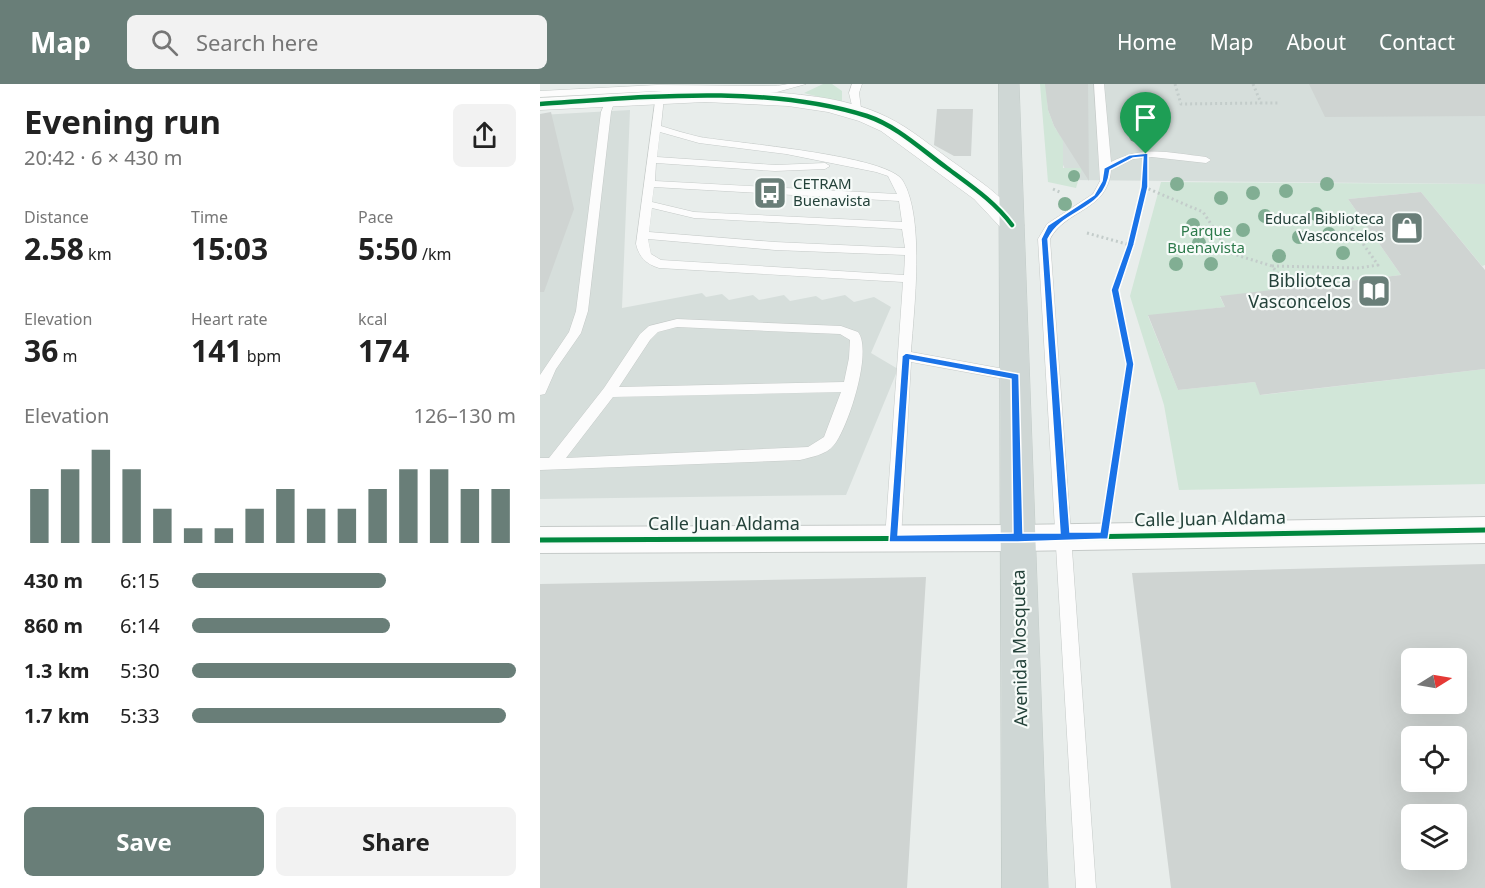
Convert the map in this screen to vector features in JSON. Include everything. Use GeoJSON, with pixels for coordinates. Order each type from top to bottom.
{"type":"FeatureCollection","features":[{"type":"Feature","properties":{"kind":"main road","name":"Avenida Mosqueta"},"geometry":{"type":"LineString","coordinates":[[1009,84],[1025,888]]}},
{"type":"Feature","properties":{"kind":"street"},"geometry":{"type":"LineString","coordinates":[[540,104],[659,97],[731,96],[810,103],[859,114],[879,122],[908,140],[986,195],[1004,212],[1012,225]]}},
{"type":"Feature","properties":{"kind":"street","name":"Calle Juan Aldama"},"geometry":{"type":"LineString","coordinates":[[540,540],[1018,538],[1485,530]]}},
{"type":"Feature","properties":{"kind":"lane"},"geometry":{"type":"LineString","coordinates":[[540,86],[568,84]]}},
{"type":"Feature","properties":{"kind":"lane"},"geometry":{"type":"LineString","coordinates":[[540,94],[657,88],[777,89],[801,84]]}},
{"type":"Feature","properties":{"kind":"lane"},"geometry":{"type":"LineString","coordinates":[[856,84],[854,93],[859,114]]}},
{"type":"Feature","properties":{"kind":"lane"},"geometry":{"type":"LineString","coordinates":[[1086,888],[1044,239],[1051,226],[1097,196],[1105,181],[1099,84]]}},
{"type":"Feature","properties":{"kind":"lane"},"geometry":{"type":"LineString","coordinates":[[659,97],[643,235],[644,253],[650,260],[659,264],[910,279]]}},
{"type":"Feature","properties":{"kind":"lane"},"geometry":{"type":"LineString","coordinates":[[540,390],[550,367],[575,333],[582,311],[606,112],[610,100]]}},
{"type":"Feature","properties":{"kind":"lane"},"geometry":{"type":"LineString","coordinates":[[655,127],[681,138],[724,145],[775,149],[863,166],[892,174],[898,181],[904,198],[911,252],[893,539]]}},
{"type":"Feature","properties":{"kind":"lane"},"geometry":{"type":"LineString","coordinates":[[1106,169],[1131,156],[1146,154],[1206,160]]}},
{"type":"Feature","properties":{"kind":"lane"},"geometry":{"type":"LineString","coordinates":[[652,160],[775,168],[863,166]]}},
{"type":"Feature","properties":{"kind":"lane"},"geometry":{"type":"LineString","coordinates":[[649,184],[904,198]]}},
{"type":"Feature","properties":{"kind":"lane"},"geometry":{"type":"LineString","coordinates":[[647,204],[694,215],[908,226]]}},
{"type":"Feature","properties":{"kind":"lane"},"geometry":{"type":"LineString","coordinates":[[643,235],[775,246],[911,252]]}},
{"type":"Feature","properties":{"kind":"lane"},"geometry":{"type":"LineString","coordinates":[[677,323],[841,330],[851,333],[857,339],[858,347],[850,387],[834,435],[827,443],[814,451],[546,464],[609,392],[645,337],[654,329],[677,323]]}},
{"type":"Feature","properties":{"kind":"lane"},"geometry":{"type":"LineString","coordinates":[[906,356],[1016,376]]}},
{"type":"Feature","properties":{"kind":"lane"},"geometry":{"type":"LineString","coordinates":[[609,392],[850,387]]}},
{"type":"Feature","properties":{"kind":"path"},"geometry":{"type":"LineString","coordinates":[[1175,84],[1181,104],[1278,103]]}},
{"type":"Feature","properties":{"kind":"path"},"geometry":{"type":"LineString","coordinates":[[1253,84],[1261,103]]}},
{"type":"Feature","properties":{"kind":"path"},"geometry":{"type":"LineString","coordinates":[[1104,536],[1130,364],[1115,290],[1130,245],[1144,187],[1146,154]]}},
{"type":"Feature","properties":{"kind":"path"},"geometry":{"type":"LineString","coordinates":[[1144,187],[1203,212],[1230,253],[1272,266],[1358,268],[1378,265],[1349,224],[1364,222]]}},
{"type":"Feature","properties":{"kind":"path"},"geometry":{"type":"LineString","coordinates":[[1087,233],[1130,245]]}},
{"type":"Feature","properties":{"kind":"path"},"geometry":{"type":"LineString","coordinates":[[1272,266],[1289,288]]}},
{"type":"Feature","properties":{"kind":"shaded area"},"geometry":{"type":"Polygon","coordinates":[[[1054,84],[1485,84],[1485,184],[1070,180],[1058,154],[1054,84]]]}},
{"type":"Feature","properties":{"kind":"shaded area"},"geometry":{"type":"Polygon","coordinates":[[[630,110],[622,308],[702,293],[706,297],[722,294],[729,300],[753,295],[759,300],[784,295],[790,301],[816,296],[822,300],[845,295],[854,302],[874,297],[891,307],[871,353],[898,369],[846,495],[540,499],[540,115],[630,110]]]}},
{"type":"Feature","properties":{"kind":"green space"},"geometry":{"type":"Polygon","coordinates":[[[823,84],[832,84],[842,91],[842,103],[804,93],[823,84]]]}},
{"type":"Feature","properties":{"kind":"green space"},"geometry":{"type":"Polygon","coordinates":[[[1040,84],[1046,84],[1048,110],[1063,141],[1063,168],[1082,168],[1076,188],[1048,182],[1040,84]]]}},
{"type":"Feature","properties":{"kind":"green space","name":"Parque Buenavista"},"geometry":{"type":"Polygon","coordinates":[[[1161,182],[1485,184],[1485,265],[1482,266],[1421,192],[1348,199],[1401,275],[1220,297],[1225,307],[1148,316],[1178,390],[1255,382],[1261,395],[1485,369],[1485,484],[1179,490],[1164,405],[1130,296],[1161,182]]]}},
{"type":"Feature","properties":{"kind":"building"},"geometry":{"type":"Polygon","coordinates":[[[1045,84],[1088,84],[1089,181],[1054,126],[1048,110],[1045,84]]]}},
{"type":"Feature","properties":{"kind":"building"},"geometry":{"type":"Polygon","coordinates":[[[1309,84],[1485,84],[1485,116],[1325,117],[1309,84]]]}},
{"type":"Feature","properties":{"kind":"building"},"geometry":{"type":"Polygon","coordinates":[[[937,109],[973,109],[971,156],[954,156],[934,145],[937,109]]]}},
{"type":"Feature","properties":{"kind":"building"},"geometry":{"type":"Polygon","coordinates":[[[551,112],[574,209],[544,292],[540,292],[540,114],[551,112]]]}},
{"type":"Feature","properties":{"kind":"building","name":"Biblioteca Vasconcelos"},"geometry":{"type":"Polygon","coordinates":[[[1421,192],[1485,270],[1485,369],[1260,395],[1255,382],[1178,390],[1148,315],[1225,307],[1220,296],[1401,275],[1348,199],[1421,192]]]}},
{"type":"Feature","properties":{"kind":"building"},"geometry":{"type":"Polygon","coordinates":[[[1485,564],[1485,888],[1171,888],[1132,573],[1485,564]]]}},
{"type":"Feature","properties":{"kind":"building"},"geometry":{"type":"Polygon","coordinates":[[[926,577],[907,888],[540,888],[540,584],[926,577]]]}},
{"type":"Feature","properties":{"kind":"cycle path"},"geometry":{"type":"LineString","coordinates":[[540,104],[705,96],[788,100],[829,106],[867,116],[899,133],[983,194],[1012,225]]}},
{"type":"Feature","properties":{"kind":"cycle path"},"geometry":{"type":"LineString","coordinates":[[540,540],[1018,538],[1485,530]]}},
{"type":"Feature","properties":{"kind":"place","name":"CETRAM Buenavista"},"geometry":{"type":"Point","coordinates":[770,193]}},
{"type":"Feature","properties":{"kind":"place","name":"Educal Biblioteca Vasconcelos"},"geometry":{"type":"Point","coordinates":[1407,228]}},
{"type":"Feature","properties":{"kind":"place","name":"Biblioteca Vasconcelos"},"geometry":{"type":"Point","coordinates":[1374,291]}},
{"type":"Feature","properties":{"kind":"route"},"geometry":{"type":"LineString","coordinates":[[1146,154],[1131,156],[1106,169],[1105,181],[1097,196],[1051,226],[1044,239],[1065,537],[1018,538],[893,539],[906,356],[1016,376],[1018,538],[1065,537],[1104,536],[1130,364],[1115,290],[1130,245],[1144,187],[1146,154]]}}]}
